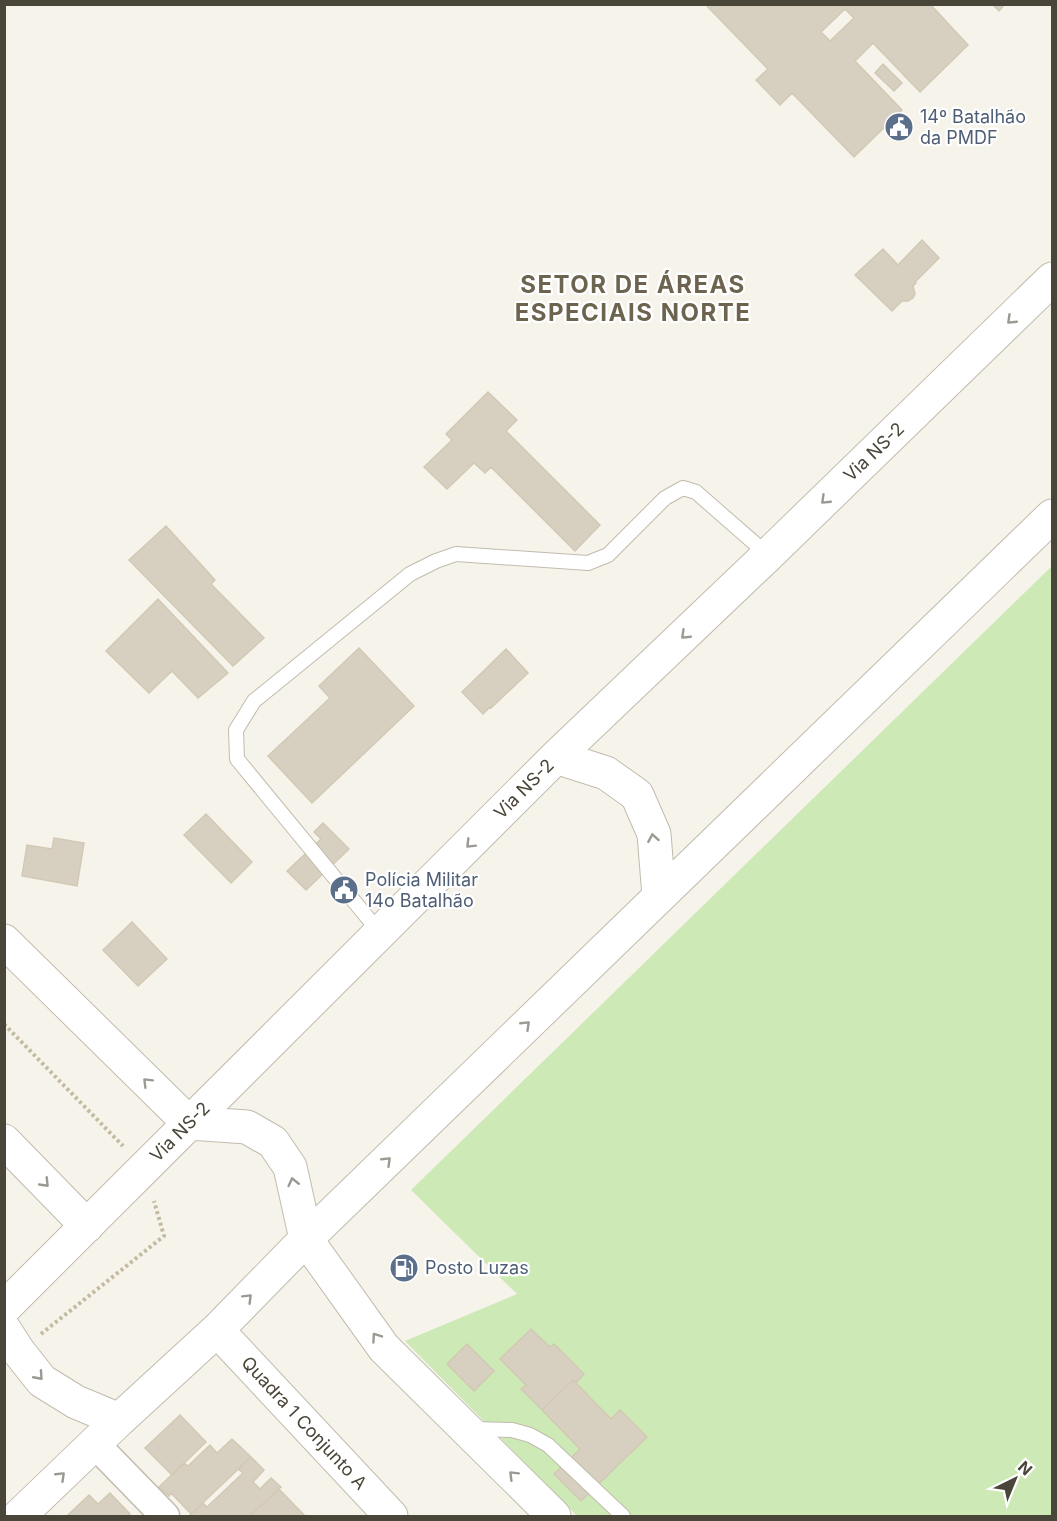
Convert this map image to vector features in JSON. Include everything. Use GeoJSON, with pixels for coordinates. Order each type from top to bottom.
{"type":"FeatureCollection","features":[{"type":"Feature","properties":{"kind":"street","name":"Via NS-2"},"geometry":{"type":"LineString","coordinates":[[4,1308],[556,757],[1053,279]]}},
{"type":"Feature","properties":{"kind":"street"},"geometry":{"type":"LineString","coordinates":[[19,1516],[217,1330],[306,1239],[658,896],[1053,516]]}},
{"type":"Feature","properties":{"kind":"street"},"geometry":{"type":"LineString","coordinates":[[556,757],[606,773],[637,795],[654,834],[658,896]]}},
{"type":"Feature","properties":{"kind":"street"},"geometry":{"type":"LineString","coordinates":[[4,941],[189,1123],[247,1127],[273,1142],[290,1167],[306,1239],[384,1348],[554,1516]]}},
{"type":"Feature","properties":{"kind":"street"},"geometry":{"type":"LineString","coordinates":[[4,1141],[87,1226]]}},
{"type":"Feature","properties":{"kind":"street"},"geometry":{"type":"LineString","coordinates":[[4,1329],[42,1381],[76,1402],[119,1420]]}},
{"type":"Feature","properties":{"kind":"street","name":"Quadra 1 Conjunto A"},"geometry":{"type":"LineString","coordinates":[[217,1330],[391,1516]]}},
{"type":"Feature","properties":{"kind":"street"},"geometry":{"type":"LineString","coordinates":[[95,1444],[165,1516]]}},
{"type":"Feature","properties":{"kind":"lane"},"geometry":{"type":"LineString","coordinates":[[381,933],[237,759],[236,730],[254,701],[410,574],[436,561],[456,554],[588,563],[608,555],[665,498],[682,488],[696,492],[768,555]]}},
{"type":"Feature","properties":{"kind":"lane"},"geometry":{"type":"LineString","coordinates":[[466,1429],[512,1430],[530,1435],[548,1444],[623,1516]]}},
{"type":"Feature","properties":{"kind":"green space"},"geometry":{"type":"Polygon","coordinates":[[[1052,566],[1052,1516],[577,1516],[405,1341],[517,1294],[411,1190],[1052,566]]]}},
{"type":"Feature","properties":{"kind":"building"},"geometry":{"type":"Polygon","coordinates":[[[930,4],[968,45],[920,92],[873,43],[855,61],[902,110],[854,157],[792,93],[780,105],[756,80],[768,69],[706,5],[930,4]],[[845,9],[821,32],[830,41],[854,18],[845,9]]]}},
{"type":"Feature","properties":{"kind":"building"},"geometry":{"type":"Polygon","coordinates":[[[992,4],[1005,4],[999,11],[992,4]]]}},
{"type":"Feature","properties":{"kind":"building"},"geometry":{"type":"Polygon","coordinates":[[[883,64],[902,83],[894,91],[875,73],[883,64]]]}},
{"type":"Feature","properties":{"kind":"building"},"geometry":{"type":"Polygon","coordinates":[[[922,240],[939,258],[915,282],[913,298],[902,301],[892,311],[855,275],[883,249],[898,265],[922,240]]]}},
{"type":"Feature","properties":{"kind":"building"},"geometry":{"type":"Polygon","coordinates":[[[488,392],[517,420],[506,431],[600,525],[575,551],[491,467],[485,473],[474,463],[447,489],[424,467],[452,440],[446,434],[488,392]]]}},
{"type":"Feature","properties":{"kind":"building"},"geometry":{"type":"Polygon","coordinates":[[[166,526],[215,580],[211,584],[264,638],[233,666],[129,560],[166,526]]]}},
{"type":"Feature","properties":{"kind":"building"},"geometry":{"type":"Polygon","coordinates":[[[158,599],[228,673],[198,698],[172,671],[149,693],[106,651],[158,599]]]}},
{"type":"Feature","properties":{"kind":"building"},"geometry":{"type":"Polygon","coordinates":[[[359,648],[414,706],[312,803],[268,756],[330,698],[319,686],[359,648]]]}},
{"type":"Feature","properties":{"kind":"building"},"geometry":{"type":"Polygon","coordinates":[[[506,649],[528,673],[483,714],[462,692],[506,649]]]}},
{"type":"Feature","properties":{"kind":"building"},"geometry":{"type":"Polygon","coordinates":[[[206,814],[252,862],[231,883],[184,835],[206,814]]]}},
{"type":"Feature","properties":{"kind":"building"},"geometry":{"type":"Polygon","coordinates":[[[323,823],[349,849],[306,890],[287,871],[321,839],[314,832],[323,823]]]}},
{"type":"Feature","properties":{"kind":"building"},"geometry":{"type":"Polygon","coordinates":[[[54,838],[84,843],[77,886],[22,876],[27,845],[52,849],[54,838]]]}},
{"type":"Feature","properties":{"kind":"building"},"geometry":{"type":"Polygon","coordinates":[[[132,922],[167,959],[138,986],[103,950],[132,922]]]}},
{"type":"Feature","properties":{"kind":"building"},"geometry":{"type":"Polygon","coordinates":[[[531,1329],[550,1347],[554,1344],[584,1374],[576,1383],[573,1380],[542,1410],[521,1389],[526,1385],[500,1359],[531,1329]]]}},
{"type":"Feature","properties":{"kind":"building"},"geometry":{"type":"Polygon","coordinates":[[[467,1344],[494,1371],[474,1391],[447,1364],[467,1344]]]}},
{"type":"Feature","properties":{"kind":"building"},"geometry":{"type":"Polygon","coordinates":[[[573,1380],[611,1419],[620,1410],[647,1437],[581,1501],[554,1474],[580,1449],[542,1410],[573,1380]]]}},
{"type":"Feature","properties":{"kind":"building"},"geometry":{"type":"Polygon","coordinates":[[[180,1415],[206,1442],[172,1475],[145,1448],[180,1415]]]}},
{"type":"Feature","properties":{"kind":"building"},"geometry":{"type":"Polygon","coordinates":[[[232,1439],[251,1457],[191,1514],[171,1493],[169,1496],[159,1487],[184,1463],[188,1466],[210,1445],[217,1453],[232,1439]]]}},
{"type":"Feature","properties":{"kind":"building"},"geometry":{"type":"Polygon","coordinates":[[[251,1457],[264,1470],[253,1482],[260,1489],[271,1478],[281,1487],[279,1489],[250,1516],[189,1516],[203,1503],[207,1507],[243,1473],[238,1469],[251,1457]]]}},
{"type":"Feature","properties":{"kind":"building"},"geometry":{"type":"Polygon","coordinates":[[[279,1489],[305,1516],[250,1516],[279,1489]]]}},
{"type":"Feature","properties":{"kind":"building"},"geometry":{"type":"Polygon","coordinates":[[[110,1493],[130,1514],[128,1516],[67,1516],[89,1495],[98,1504],[110,1493]]]}},
{"type":"Feature","properties":{"kind":"place","name":"14º Batalhão da PMDF"},"geometry":{"type":"Point","coordinates":[899,127]}},
{"type":"Feature","properties":{"kind":"place","name":"Polícia Militar 14o Batalhão"},"geometry":{"type":"Point","coordinates":[344,890]}},
{"type":"Feature","properties":{"kind":"place","name":"Posto Luzas"},"geometry":{"type":"Point","coordinates":[404,1268]}},
{"type":"Feature","properties":{"kind":"district","name":"SETOR DE ÁREAS ESPECIAIS NORTE"},"geometry":{"type":"Point","coordinates":[633,299]}}]}
